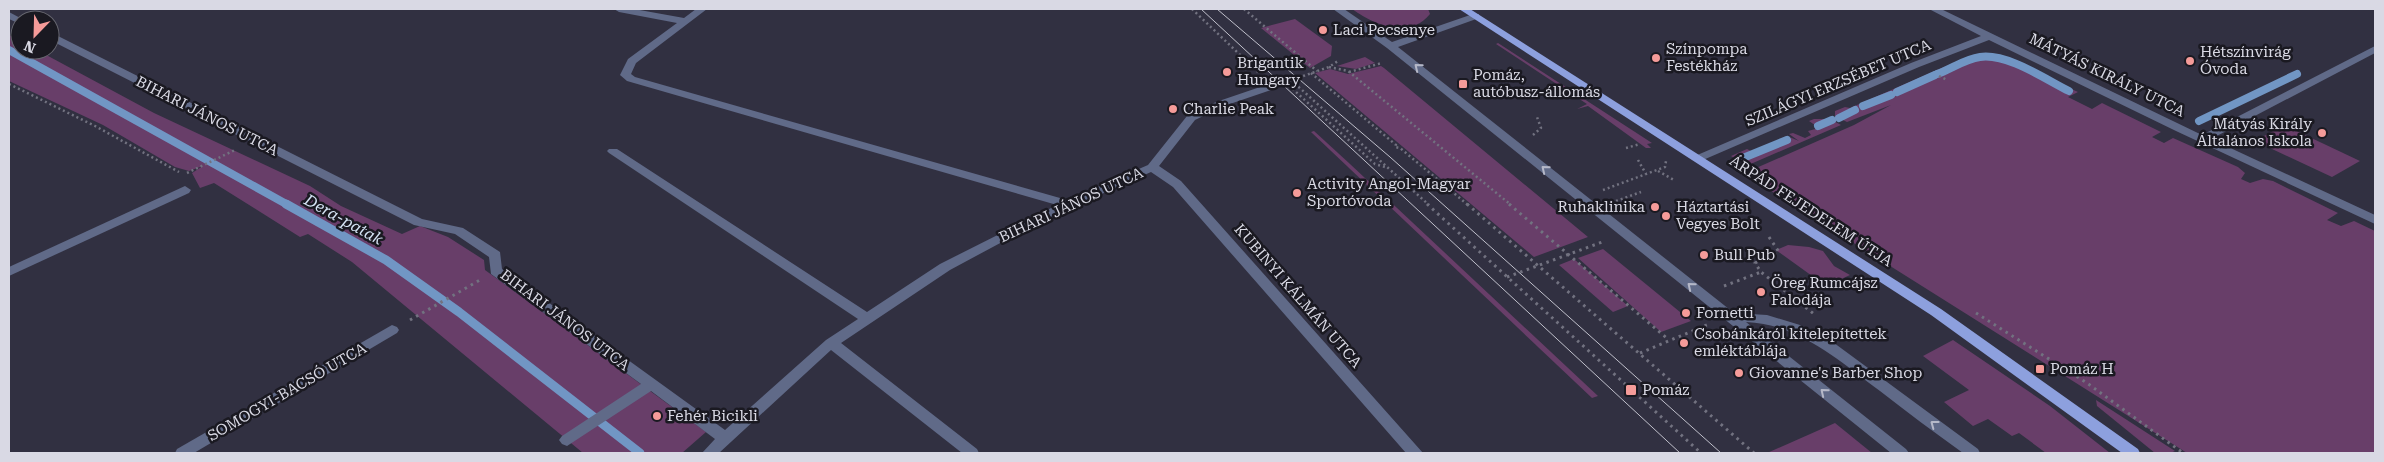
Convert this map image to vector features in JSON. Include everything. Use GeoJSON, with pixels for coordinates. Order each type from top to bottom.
{"type":"FeatureCollection","features":[{"type":"Feature","properties":{"kind":"main road","name":"ÁRPÁD FEJEDELEM ÚTJA"},"geometry":{"type":"LineString","coordinates":[[1464,9],[1699,158],[1936,312],[2133,453]]}},
{"type":"Feature","properties":{"kind":"street"},"geometry":{"type":"LineString","coordinates":[[619,9],[685,21]]}},
{"type":"Feature","properties":{"kind":"street"},"geometry":{"type":"LineString","coordinates":[[702,9],[632,61],[625,75],[631,79],[1068,204]]}},
{"type":"Feature","properties":{"kind":"street"},"geometry":{"type":"LineString","coordinates":[[1338,9],[1391,46],[1901,453]]}},
{"type":"Feature","properties":{"kind":"street","name":"MÁTYÁS KIRÁLY UTCA"},"geometry":{"type":"LineString","coordinates":[[1934,9],[2202,139],[2375,220]]}},
{"type":"Feature","properties":{"kind":"street"},"geometry":{"type":"LineString","coordinates":[[1391,46],[1476,16]]}},
{"type":"Feature","properties":{"kind":"street","name":"SZILÁGYI ERZSÉBET UTCA"},"geometry":{"type":"LineString","coordinates":[[1699,158],[1916,65],[1989,36]]}},
{"type":"Feature","properties":{"kind":"street","name":"BIHARI JÁNOS UTCA"},"geometry":{"type":"LineString","coordinates":[[60,41],[418,222],[459,232],[495,255],[496,271],[725,438],[831,343],[945,267],[1037,218],[1152,167],[1191,118],[1220,104],[1270,87]]}},
{"type":"Feature","properties":{"kind":"street"},"geometry":{"type":"LineString","coordinates":[[2202,139],[2375,49]]}},
{"type":"Feature","properties":{"kind":"street"},"geometry":{"type":"LineString","coordinates":[[613,151],[868,319]]}},
{"type":"Feature","properties":{"kind":"street","name":"KUBINYI KÁLMÁN UTCA"},"geometry":{"type":"LineString","coordinates":[[1152,167],[1177,184],[1415,453]]}},
{"type":"Feature","properties":{"kind":"street"},"geometry":{"type":"LineString","coordinates":[[9,272],[185,190]]}},
{"type":"Feature","properties":{"kind":"street"},"geometry":{"type":"LineString","coordinates":[[1729,317],[1762,318],[1795,328],[1825,343],[1973,453]]}},
{"type":"Feature","properties":{"kind":"street","name":"SOMOGYI-BACSÓ UTCA"},"geometry":{"type":"LineString","coordinates":[[182,453],[392,330]]}},
{"type":"Feature","properties":{"kind":"street"},"geometry":{"type":"LineString","coordinates":[[831,343],[972,453]]}},
{"type":"Feature","properties":{"kind":"street"},"geometry":{"type":"LineString","coordinates":[[567,440],[651,384]]}},
{"type":"Feature","properties":{"kind":"street"},"geometry":{"type":"LineString","coordinates":[[708,453],[725,438]]}},
{"type":"Feature","properties":{"kind":"path"},"geometry":{"type":"LineString","coordinates":[[1192,9],[1270,87],[1329,67],[1338,60]]}},
{"type":"Feature","properties":{"kind":"path"},"geometry":{"type":"LineString","coordinates":[[1244,9],[1317,71]]}},
{"type":"Feature","properties":{"kind":"path"},"geometry":{"type":"LineString","coordinates":[[1349,72],[1390,61]]}},
{"type":"Feature","properties":{"kind":"path"},"geometry":{"type":"LineString","coordinates":[[1329,67],[1349,72],[1569,254],[1669,340]]}},
{"type":"Feature","properties":{"kind":"path"},"geometry":{"type":"LineString","coordinates":[[1311,73],[1396,145],[1395,147],[1400,148],[1539,265],[1754,453]]}},
{"type":"Feature","properties":{"kind":"path"},"geometry":{"type":"LineString","coordinates":[[1290,80],[1701,453]]}},
{"type":"Feature","properties":{"kind":"path"},"geometry":{"type":"LineString","coordinates":[[1285,82],[1375,164],[1387,167]]}},
{"type":"Feature","properties":{"kind":"path"},"geometry":{"type":"LineString","coordinates":[[9,84],[95,126],[184,175],[237,149]]}},
{"type":"Feature","properties":{"kind":"path"},"geometry":{"type":"LineString","coordinates":[[1607,194],[1602,190],[1657,170],[1667,164],[1666,155]]}},
{"type":"Feature","properties":{"kind":"path"},"geometry":{"type":"LineString","coordinates":[[1638,160],[1646,174]]}},
{"type":"Feature","properties":{"kind":"path"},"geometry":{"type":"LineString","coordinates":[[1657,170],[1674,180]]}},
{"type":"Feature","properties":{"kind":"path"},"geometry":{"type":"LineString","coordinates":[[1622,208],[1613,200],[1641,192]]}},
{"type":"Feature","properties":{"kind":"path"},"geometry":{"type":"LineString","coordinates":[[1508,277],[1612,238]]}},
{"type":"Feature","properties":{"kind":"path"},"geometry":{"type":"LineString","coordinates":[[1716,280],[1723,286],[1761,272]]}},
{"type":"Feature","properties":{"kind":"path"},"geometry":{"type":"LineString","coordinates":[[421,313],[466,288]]}},
{"type":"Feature","properties":{"kind":"path"},"geometry":{"type":"LineString","coordinates":[[1640,353],[1729,317]]}},
{"type":"Feature","properties":{"kind":"path"},"geometry":{"type":"LineString","coordinates":[[2083,387],[2087,383]]}},
{"type":"Feature","properties":{"kind":"shaded area"},"geometry":{"type":"Polygon","coordinates":[[[1352,9],[1428,9],[1430,14],[1422,22],[1402,28],[1381,24],[1352,9]]]}},
{"type":"Feature","properties":{"kind":"shaded area"},"geometry":{"type":"Polygon","coordinates":[[[1295,19],[1332,46],[1331,56],[1310,68],[1261,28],[1295,19]]]}},
{"type":"Feature","properties":{"kind":"shaded area"},"geometry":{"type":"Polygon","coordinates":[[[9,35],[10,60],[56,60],[154,113],[310,186],[341,206],[402,234],[420,226],[448,237],[484,260],[485,270],[706,432],[682,453],[583,453],[352,262],[308,234],[300,237],[214,183],[200,188],[192,173],[203,166],[189,171],[175,167],[103,125],[9,81],[9,35]]]}},
{"type":"Feature","properties":{"kind":"shaded area"},"geometry":{"type":"Polygon","coordinates":[[[1498,43],[1652,143],[1647,144],[1651,148],[1646,148],[1588,106],[1577,109],[1587,104],[1496,44],[1498,43]]]}},
{"type":"Feature","properties":{"kind":"shaded area"},"geometry":{"type":"Polygon","coordinates":[[[1986,55],[2010,61],[2078,92],[2068,97],[2092,109],[2102,103],[2161,132],[2152,137],[2164,143],[2173,138],[2238,167],[2245,173],[2241,179],[2250,183],[2263,179],[2273,181],[2338,213],[2327,220],[2341,226],[2354,221],[2375,231],[2375,453],[2187,453],[1733,167],[1736,165],[1747,172],[1854,125],[1891,105],[1847,122],[1835,116],[1835,111],[1845,107],[1850,108],[1967,57],[1986,55]]]}},
{"type":"Feature","properties":{"kind":"shaded area"},"geometry":{"type":"Polygon","coordinates":[[[1365,57],[1375,63],[1356,69],[1337,66],[1365,57]]]}},
{"type":"Feature","properties":{"kind":"shaded area"},"geometry":{"type":"Polygon","coordinates":[[[1381,66],[1588,237],[1534,257],[1315,73],[1330,69],[1348,74],[1381,66]]]}},
{"type":"Feature","properties":{"kind":"shaded area"},"geometry":{"type":"Polygon","coordinates":[[[1814,119],[1830,119],[1841,125],[1746,166],[1731,156],[1747,149],[1753,152],[1787,136],[1799,141],[1789,134],[1793,133],[1805,138],[1811,135],[1808,131],[1819,128],[1809,121],[1814,119]]]}},
{"type":"Feature","properties":{"kind":"shaded area"},"geometry":{"type":"Polygon","coordinates":[[[2284,125],[2360,161],[2332,177],[2255,141],[2284,125]]]}},
{"type":"Feature","properties":{"kind":"shaded area"},"geometry":{"type":"Polygon","coordinates":[[[1314,131],[1598,396],[1592,398],[1311,132],[1314,131]]]}},
{"type":"Feature","properties":{"kind":"shaded area"},"geometry":{"type":"Polygon","coordinates":[[[1788,245],[1809,247],[1823,251],[1834,266],[1850,275],[1826,286],[1776,250],[1788,245]]]}},
{"type":"Feature","properties":{"kind":"shaded area"},"geometry":{"type":"Polygon","coordinates":[[[1603,249],[1691,321],[1661,332],[1578,258],[1603,249]]]}},
{"type":"Feature","properties":{"kind":"shaded area"},"geometry":{"type":"Polygon","coordinates":[[[1574,259],[1628,306],[1613,312],[1559,265],[1574,259]]]}},
{"type":"Feature","properties":{"kind":"shaded area"},"geometry":{"type":"Polygon","coordinates":[[[1953,340],[2050,406],[2110,453],[2046,453],[2019,433],[2012,436],[1988,419],[1973,426],[1944,402],[1969,390],[1923,356],[1953,340]]]}},
{"type":"Feature","properties":{"kind":"shaded area"},"geometry":{"type":"Polygon","coordinates":[[[2096,400],[2175,451],[2155,453],[2097,406],[2096,400]]]}},
{"type":"Feature","properties":{"kind":"shaded area"},"geometry":{"type":"Polygon","coordinates":[[[1835,423],[1872,453],[1767,453],[1835,423]]]}},
{"type":"Feature","properties":{"kind":"waterway","name":"Dera-patak"},"geometry":{"type":"LineString","coordinates":[[9,50],[288,205]]}},
{"type":"Feature","properties":{"kind":"waterway"},"geometry":{"type":"LineString","coordinates":[[1937,74],[1969,60],[1991,57],[2026,68],[2069,91]]}},
{"type":"Feature","properties":{"kind":"waterway"},"geometry":{"type":"LineString","coordinates":[[2199,121],[2297,74]]}},
{"type":"Feature","properties":{"kind":"waterway"},"geometry":{"type":"LineString","coordinates":[[1897,92],[1935,75]]}},
{"type":"Feature","properties":{"kind":"waterway"},"geometry":{"type":"LineString","coordinates":[[1863,106],[1891,95]]}},
{"type":"Feature","properties":{"kind":"waterway"},"geometry":{"type":"LineString","coordinates":[[1839,118],[1855,110]]}},
{"type":"Feature","properties":{"kind":"waterway"},"geometry":{"type":"LineString","coordinates":[[1818,126],[1832,120]]}},
{"type":"Feature","properties":{"kind":"waterway"},"geometry":{"type":"LineString","coordinates":[[1743,158],[1787,140]]}},
{"type":"Feature","properties":{"kind":"waterway","name":"Dera-patak"},"geometry":{"type":"LineString","coordinates":[[286,204],[386,260],[459,312],[640,453]]}},
{"type":"Feature","properties":{"kind":"tram line"},"geometry":{"type":"LineString","coordinates":[[1201,9],[1680,453]]}},
{"type":"Feature","properties":{"kind":"tram line"},"geometry":{"type":"LineString","coordinates":[[1217,9],[1390,157],[1721,453]]}},
{"type":"Feature","properties":{"kind":"place","name":"Laci Pecsenye"},"geometry":{"type":"Point","coordinates":[1323,30]}},
{"type":"Feature","properties":{"kind":"place","name":"Színpompa Festékház"},"geometry":{"type":"Point","coordinates":[1656,58]}},
{"type":"Feature","properties":{"kind":"place","name":"Hétszínvirág Óvoda"},"geometry":{"type":"Point","coordinates":[2190,61]}},
{"type":"Feature","properties":{"kind":"place","name":"Brigantik Hungary"},"geometry":{"type":"Point","coordinates":[1227,72]}},
{"type":"Feature","properties":{"kind":"place","name":"Pomáz, autóbusz-állomás"},"geometry":{"type":"Point","coordinates":[1463,84]}},
{"type":"Feature","properties":{"kind":"place","name":"Charlie Peak"},"geometry":{"type":"Point","coordinates":[1173,109]}},
{"type":"Feature","properties":{"kind":"place","name":"Mátyás Király Általános Iskola"},"geometry":{"type":"Point","coordinates":[2322,133]}},
{"type":"Feature","properties":{"kind":"place","name":"Activity Angol-Magyar Sportóvoda"},"geometry":{"type":"Point","coordinates":[1297,193]}},
{"type":"Feature","properties":{"kind":"place","name":"Ruhaklinika"},"geometry":{"type":"Point","coordinates":[1655,207]}},
{"type":"Feature","properties":{"kind":"place","name":"Háztartási Vegyes Bolt"},"geometry":{"type":"Point","coordinates":[1666,216]}},
{"type":"Feature","properties":{"kind":"place","name":"Bull Pub"},"geometry":{"type":"Point","coordinates":[1704,255]}},
{"type":"Feature","properties":{"kind":"place","name":"Öreg Rumcájsz Falodája"},"geometry":{"type":"Point","coordinates":[1761,292]}},
{"type":"Feature","properties":{"kind":"place","name":"Fornetti"},"geometry":{"type":"Point","coordinates":[1686,313]}},
{"type":"Feature","properties":{"kind":"place","name":"Csobánkáról kitelepítettek emléktáblája"},"geometry":{"type":"Point","coordinates":[1684,343]}},
{"type":"Feature","properties":{"kind":"place","name":"Pomáz H"},"geometry":{"type":"Point","coordinates":[2040,369]}},
{"type":"Feature","properties":{"kind":"place","name":"Giovanne's Barber Shop"},"geometry":{"type":"Point","coordinates":[1739,373]}},
{"type":"Feature","properties":{"kind":"place","name":"Pomáz"},"geometry":{"type":"Point","coordinates":[1631,390]}},
{"type":"Feature","properties":{"kind":"place","name":"Fehér Bicikli"},"geometry":{"type":"Point","coordinates":[657,416]}}]}
